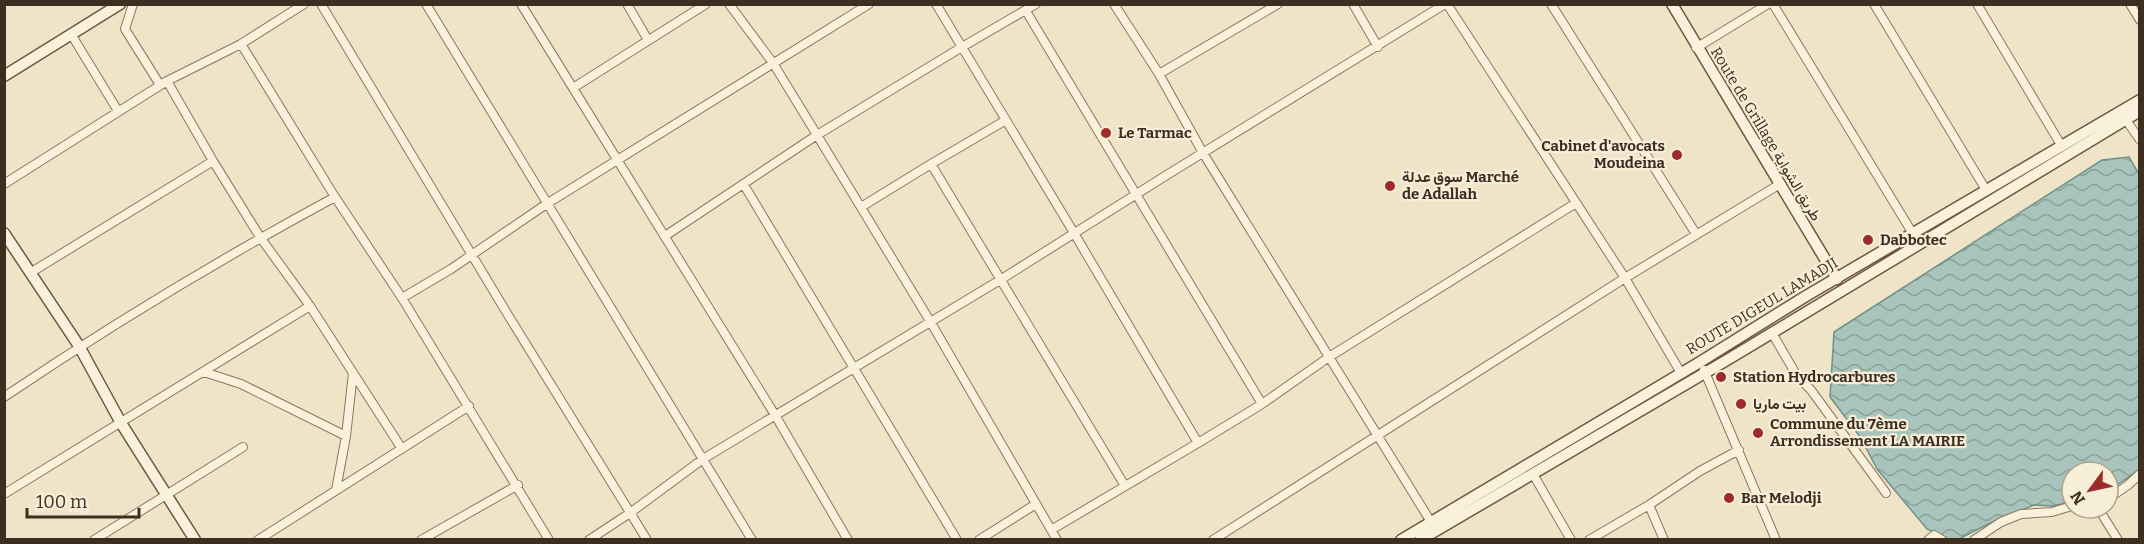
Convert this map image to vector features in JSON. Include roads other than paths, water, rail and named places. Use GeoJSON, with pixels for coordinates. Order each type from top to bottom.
{"type":"FeatureCollection","features":[{"type":"Feature","properties":{"kind":"main road"},"geometry":{"type":"LineString","coordinates":[[4,76],[120,4]]}},
{"type":"Feature","properties":{"kind":"main road","name":"Route de Grillage طريق الشواية"},"geometry":{"type":"LineString","coordinates":[[1672,4],[1696,48],[1837,279]]}},
{"type":"Feature","properties":{"kind":"main road","name":"ROUTE DIGEUL LAMADJI"},"geometry":{"type":"LineString","coordinates":[[1401,540],[2139,100]]}},
{"type":"Feature","properties":{"kind":"main road"},"geometry":{"type":"LineString","coordinates":[[1420,540],[1705,373],[2139,111]]}},
{"type":"Feature","properties":{"kind":"main road"},"geometry":{"type":"LineString","coordinates":[[4,233],[79,346],[122,423],[195,540]]}},
{"type":"Feature","properties":{"kind":"street"},"geometry":{"type":"LineString","coordinates":[[134,4],[125,29],[164,83],[260,237],[310,306],[402,449]]}},
{"type":"Feature","properties":{"kind":"street"},"geometry":{"type":"LineString","coordinates":[[4,184],[164,83],[241,44],[304,4]]}},
{"type":"Feature","properties":{"kind":"street"},"geometry":{"type":"LineString","coordinates":[[321,4],[507,315],[647,540]]}},
{"type":"Feature","properties":{"kind":"street"},"geometry":{"type":"LineString","coordinates":[[426,4],[752,540]]}},
{"type":"Feature","properties":{"kind":"street"},"geometry":{"type":"LineString","coordinates":[[520,4],[776,415],[848,540]]}},
{"type":"Feature","properties":{"kind":"street"},"geometry":{"type":"LineString","coordinates":[[627,4],[648,40]]}},
{"type":"Feature","properties":{"kind":"street"},"geometry":{"type":"LineString","coordinates":[[573,88],[706,4]]}},
{"type":"Feature","properties":{"kind":"street"},"geometry":{"type":"LineString","coordinates":[[729,4],[773,63],[930,321],[1057,540]]}},
{"type":"Feature","properties":{"kind":"street"},"geometry":{"type":"LineString","coordinates":[[402,298],[451,269],[548,203],[869,4]]}},
{"type":"Feature","properties":{"kind":"street"},"geometry":{"type":"LineString","coordinates":[[936,4],[1198,443]]}},
{"type":"Feature","properties":{"kind":"street"},"geometry":{"type":"LineString","coordinates":[[665,236],[817,135],[1036,4]]}},
{"type":"Feature","properties":{"kind":"street"},"geometry":{"type":"LineString","coordinates":[[1114,4],[1159,74],[1203,153],[1376,436],[1431,522]]}},
{"type":"Feature","properties":{"kind":"street"},"geometry":{"type":"LineString","coordinates":[[1159,74],[1278,4]]}},
{"type":"Feature","properties":{"kind":"street"},"geometry":{"type":"LineString","coordinates":[[1353,4],[1378,47]]}},
{"type":"Feature","properties":{"kind":"street"},"geometry":{"type":"LineString","coordinates":[[589,540],[703,459],[1000,280],[1446,4],[1625,278],[1681,373]]}},
{"type":"Feature","properties":{"kind":"street"},"geometry":{"type":"LineString","coordinates":[[1551,4],[1696,234]]}},
{"type":"Feature","properties":{"kind":"street"},"geometry":{"type":"LineString","coordinates":[[1696,48],[1768,4]]}},
{"type":"Feature","properties":{"kind":"street"},"geometry":{"type":"LineString","coordinates":[[1773,4],[1913,234]]}},
{"type":"Feature","properties":{"kind":"street"},"geometry":{"type":"LineString","coordinates":[[1874,4],[1986,190]]}},
{"type":"Feature","properties":{"kind":"street"},"geometry":{"type":"LineString","coordinates":[[1977,4],[2061,145]]}},
{"type":"Feature","properties":{"kind":"street"},"geometry":{"type":"LineString","coordinates":[[2130,4],[2139,20]]}},
{"type":"Feature","properties":{"kind":"street"},"geometry":{"type":"LineString","coordinates":[[1026,11],[1262,404]]}},
{"type":"Feature","properties":{"kind":"street"},"geometry":{"type":"LineString","coordinates":[[72,34],[118,111]]}},
{"type":"Feature","properties":{"kind":"street"},"geometry":{"type":"LineString","coordinates":[[241,44],[334,196],[402,298],[518,485],[549,540]]}},
{"type":"Feature","properties":{"kind":"street"},"geometry":{"type":"LineString","coordinates":[[861,207],[1006,120]]}},
{"type":"Feature","properties":{"kind":"street"},"geometry":{"type":"LineString","coordinates":[[2126,120],[2139,140]]}},
{"type":"Feature","properties":{"kind":"street"},"geometry":{"type":"LineString","coordinates":[[30,273],[213,161]]}},
{"type":"Feature","properties":{"kind":"street"},"geometry":{"type":"LineString","coordinates":[[931,164],[1125,486]]}},
{"type":"Feature","properties":{"kind":"street"},"geometry":{"type":"LineString","coordinates":[[1213,540],[1625,278],[1780,184]]}},
{"type":"Feature","properties":{"kind":"street"},"geometry":{"type":"LineString","coordinates":[[744,185],[957,540]]}},
{"type":"Feature","properties":{"kind":"street"},"geometry":{"type":"LineString","coordinates":[[4,396],[79,346],[260,237],[334,196]]}},
{"type":"Feature","properties":{"kind":"street"},"geometry":{"type":"LineString","coordinates":[[1051,530],[1262,404],[1329,357],[1576,203]]}},
{"type":"Feature","properties":{"kind":"street"},"geometry":{"type":"LineString","coordinates":[[4,494],[310,306]]}},
{"type":"Feature","properties":{"kind":"street"},"geometry":{"type":"LineString","coordinates":[[1772,333],[1797,376],[1811,390],[1886,493]]}},
{"type":"Feature","properties":{"kind":"street"},"geometry":{"type":"LineString","coordinates":[[1700,362],[1776,540]]}},
{"type":"Feature","properties":{"kind":"street"},"geometry":{"type":"LineString","coordinates":[[204,372],[241,384],[346,436]]}},
{"type":"Feature","properties":{"kind":"street"},"geometry":{"type":"LineString","coordinates":[[336,490],[346,436],[353,373]]}},
{"type":"Feature","properties":{"kind":"street"},"geometry":{"type":"LineString","coordinates":[[258,540],[469,406]]}},
{"type":"Feature","properties":{"kind":"street"},"geometry":{"type":"LineString","coordinates":[[94,540],[243,447]]}},
{"type":"Feature","properties":{"kind":"street"},"geometry":{"type":"LineString","coordinates":[[1589,540],[1649,505],[1700,471],[1739,450]]}},
{"type":"Feature","properties":{"kind":"street"},"geometry":{"type":"LineString","coordinates":[[1533,474],[1571,540]]}},
{"type":"Feature","properties":{"kind":"street"},"geometry":{"type":"LineString","coordinates":[[2120,491],[2139,474]]}},
{"type":"Feature","properties":{"kind":"street"},"geometry":{"type":"LineString","coordinates":[[421,540],[518,485]]}},
{"type":"Feature","properties":{"kind":"street"},"geometry":{"type":"LineString","coordinates":[[979,540],[1036,504]]}},
{"type":"Feature","properties":{"kind":"street"},"geometry":{"type":"LineString","coordinates":[[1649,505],[1664,540]]}},
{"type":"Feature","properties":{"kind":"street"},"geometry":{"type":"LineString","coordinates":[[1974,540],[2001,522],[2021,514],[2060,510]]}},
{"type":"Feature","properties":{"kind":"street"},"geometry":{"type":"LineString","coordinates":[[2106,520],[2118,540]]}},
{"type":"Feature","properties":{"kind":"street"},"geometry":{"type":"LineString","coordinates":[[1928,540],[1934,536],[1942,540]]}},
{"type":"Feature","properties":{"kind":"water"},"geometry":{"type":"Polygon","coordinates":[[[2129,157],[2140,176],[2139,470],[2120,483],[2120,460],[2060,460],[2060,505],[2034,505],[1959,539],[1948,539],[1927,529],[1877,469],[1861,438],[1830,397],[1834,332],[2102,160],[2129,157]]]}},
{"type":"Feature","properties":{"kind":"place","name":"Le Tarmac"},"geometry":{"type":"Point","coordinates":[1106,133]}},
{"type":"Feature","properties":{"kind":"place","name":"Cabinet d'avocats Moudeina"},"geometry":{"type":"Point","coordinates":[1677,155]}},
{"type":"Feature","properties":{"kind":"place","name":"سوق عدلة Marché de Adallah"},"geometry":{"type":"Point","coordinates":[1390,186]}},
{"type":"Feature","properties":{"kind":"place","name":"Dabbotec"},"geometry":{"type":"Point","coordinates":[1868,240]}},
{"type":"Feature","properties":{"kind":"place","name":"Station Hydrocarbures"},"geometry":{"type":"Point","coordinates":[1721,377]}},
{"type":"Feature","properties":{"kind":"place","name":"بيت ماريا"},"geometry":{"type":"Point","coordinates":[1741,404]}},
{"type":"Feature","properties":{"kind":"place","name":"Commune du 7ème Arrondissement LA MAIRIE"},"geometry":{"type":"Point","coordinates":[1758,433]}},
{"type":"Feature","properties":{"kind":"place","name":"Bar Melodji"},"geometry":{"type":"Point","coordinates":[1729,498]}}]}
